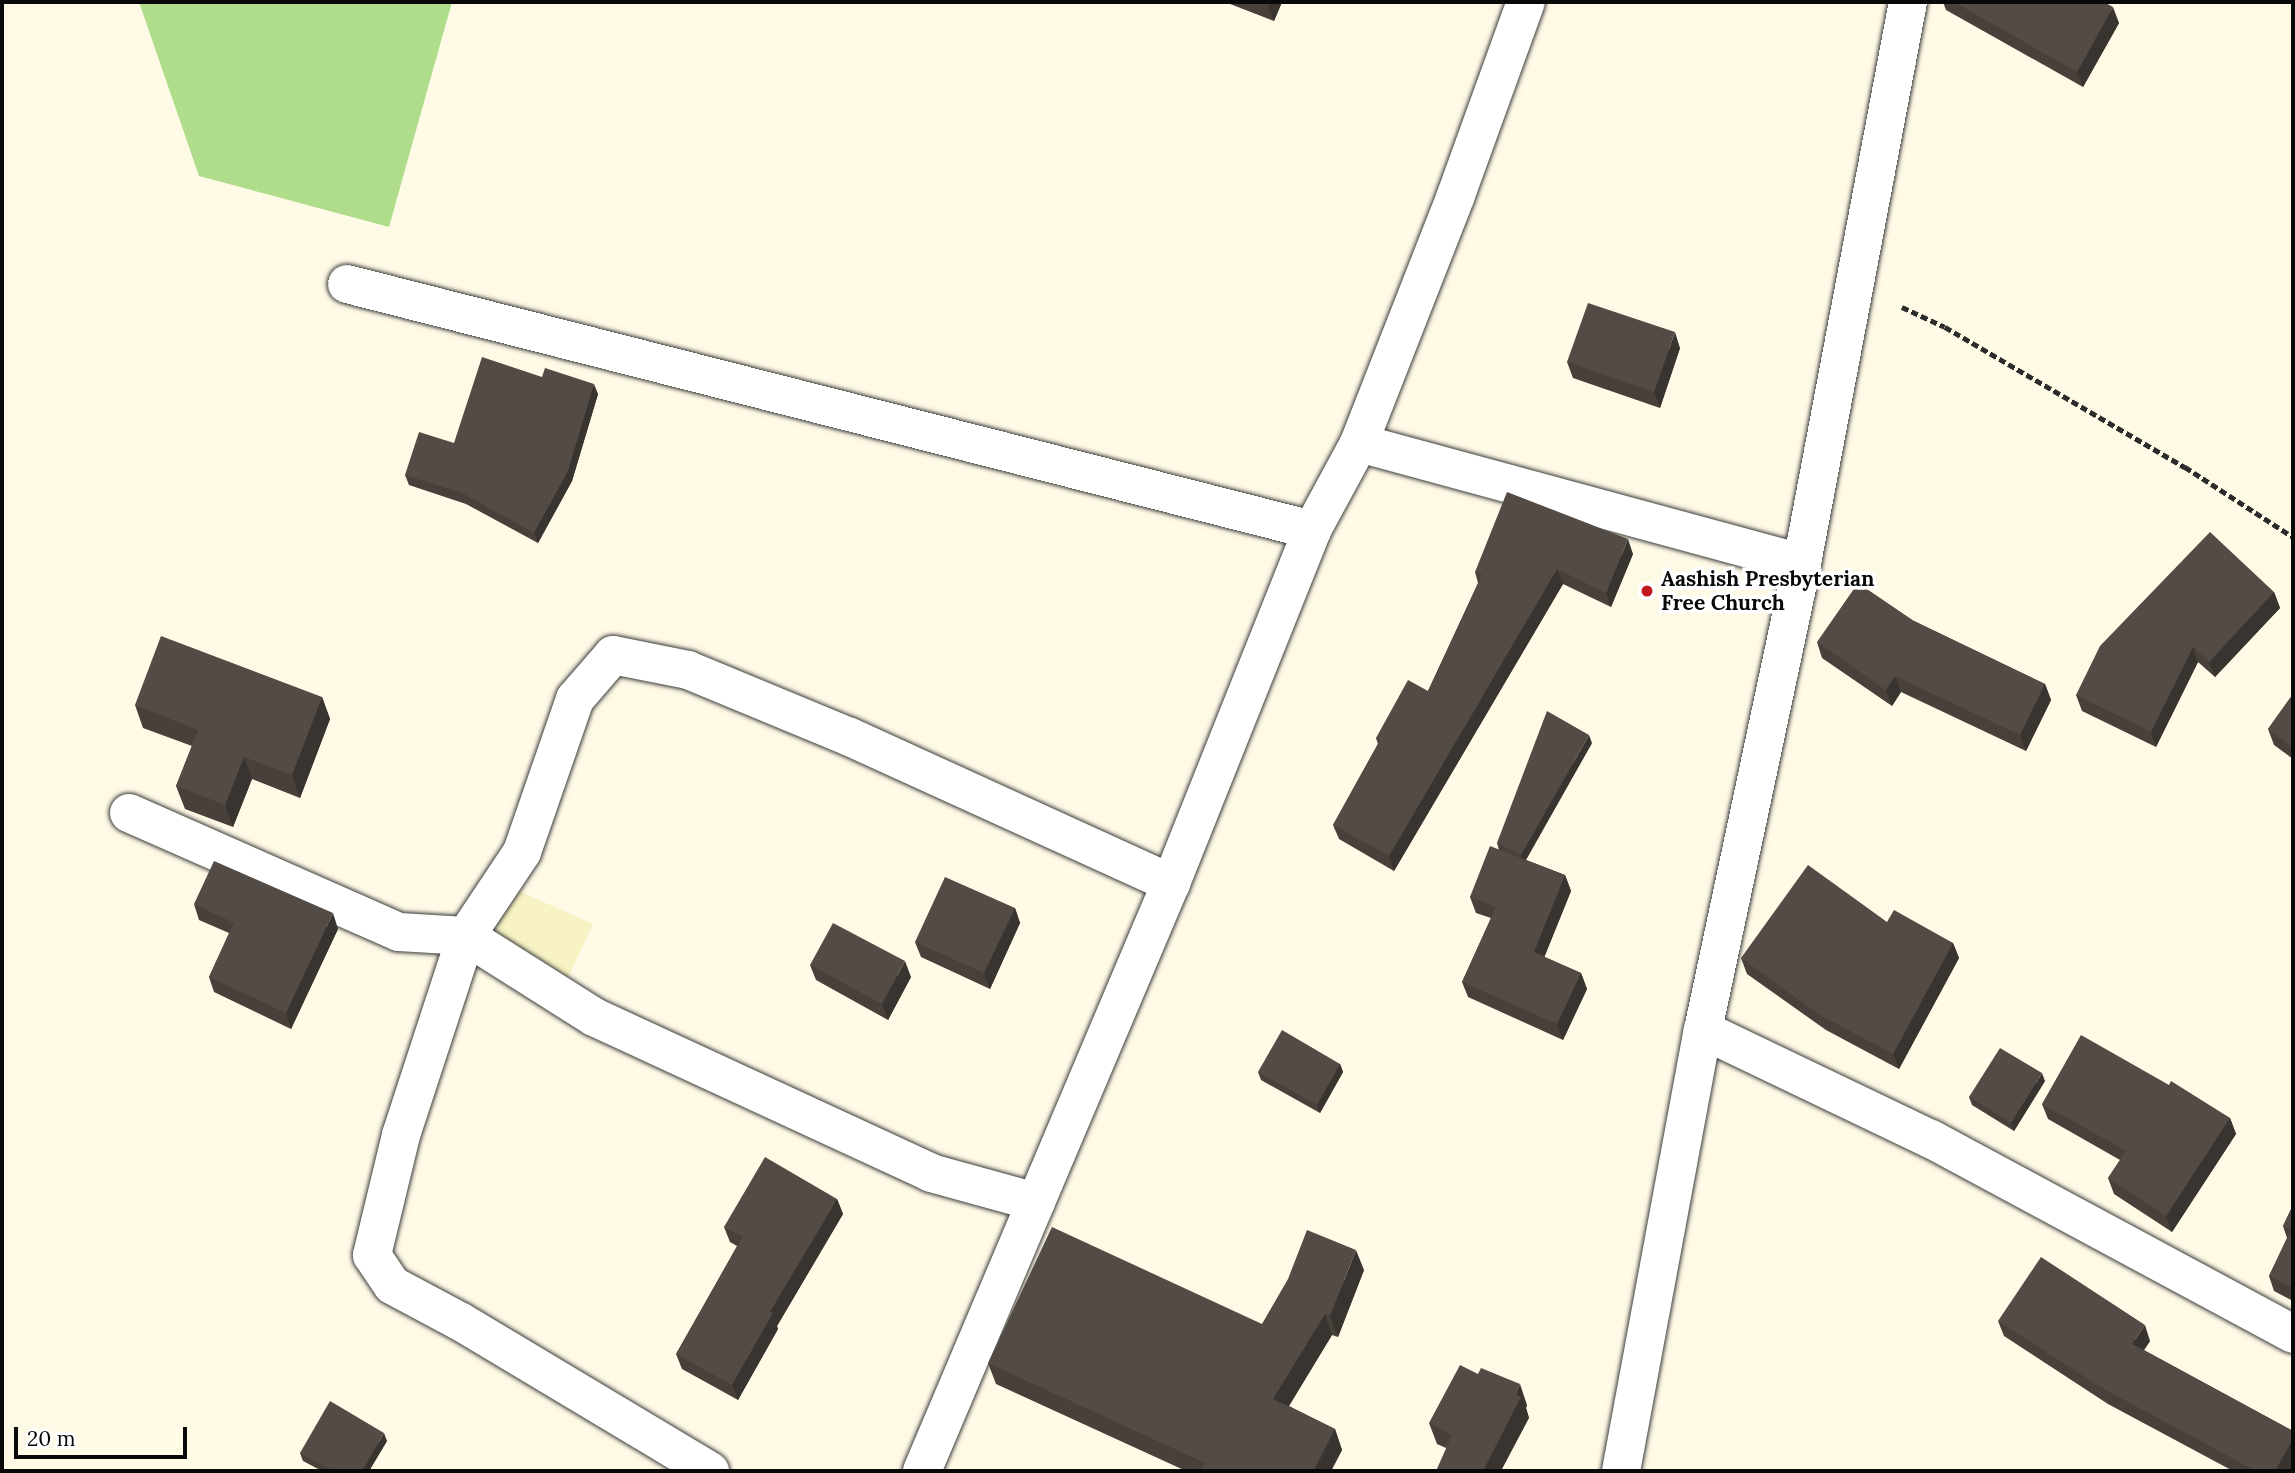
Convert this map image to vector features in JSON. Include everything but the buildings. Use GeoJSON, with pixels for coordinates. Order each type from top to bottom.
{"type":"FeatureCollection","features":[{"type":"Feature","properties":{"kind":"street"},"geometry":{"type":"LineString","coordinates":[[922,1471],[1171,883],[1312,530],[1359,443],[1456,195],[1526,2]]}},
{"type":"Feature","properties":{"kind":"street"},"geometry":{"type":"LineString","coordinates":[[1621,1471],[1703,1030],[1802,563],[1908,2]]}},
{"type":"Feature","properties":{"kind":"street"},"geometry":{"type":"LineString","coordinates":[[347,284],[1312,530]]}},
{"type":"Feature","properties":{"kind":"street"},"geometry":{"type":"LineString","coordinates":[[1359,443],[1802,563]]}},
{"type":"Feature","properties":{"kind":"street"},"geometry":{"type":"LineString","coordinates":[[710,1471],[461,1322],[392,1285],[372,1255],[401,1135],[466,936],[522,852],[575,699],[613,654],[688,670],[850,737],[1171,883]]}},
{"type":"Feature","properties":{"kind":"street"},"geometry":{"type":"LineString","coordinates":[[129,813],[399,932],[466,936],[594,1017],[930,1172],[1036,1202]]}},
{"type":"Feature","properties":{"kind":"street"},"geometry":{"type":"LineString","coordinates":[[1703,1030],[1931,1139],[2293,1334]]}},
{"type":"Feature","properties":{"kind":"path"},"geometry":{"type":"LineString","coordinates":[[1855,284],[1945,327],[2185,467],[2293,537]]}},
{"type":"Feature","properties":{"kind":"shaded area"},"geometry":{"type":"Polygon","coordinates":[[[510,887],[593,924],[566,982],[485,945],[510,887]]]}},
{"type":"Feature","properties":{"kind":"green space"},"geometry":{"type":"Polygon","coordinates":[[[139,2],[452,2],[389,227],[199,176],[139,2]]]}},
{"type":"Feature","properties":{"kind":"place","name":"Aashish Presbyterian Free Church"},"geometry":{"type":"Point","coordinates":[1647,591]}}]}
